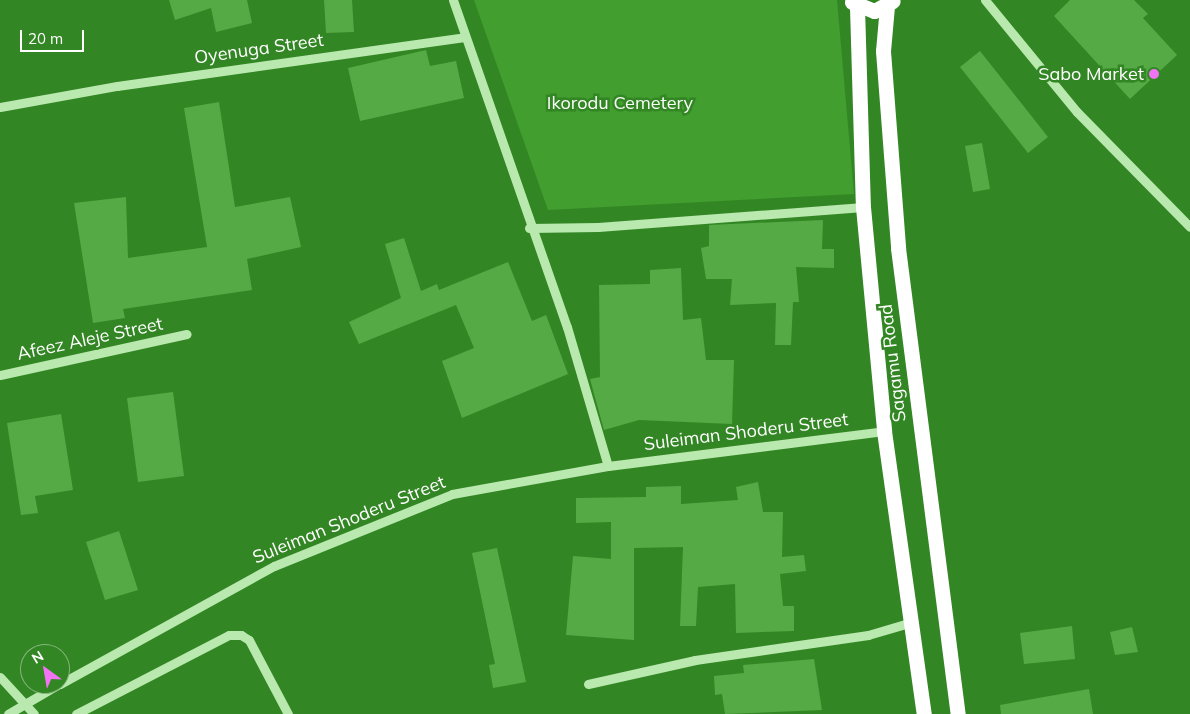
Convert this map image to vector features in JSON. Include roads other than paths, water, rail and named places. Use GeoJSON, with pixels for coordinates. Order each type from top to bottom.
{"type":"FeatureCollection","features":[{"type":"Feature","properties":{"kind":"highway"},"geometry":{"type":"LineString","coordinates":[[854,3],[874,11],[891,3]]}},
{"type":"Feature","properties":{"kind":"highway","name":"Sagamu Road"},"geometry":{"type":"LineString","coordinates":[[854,3],[863,208],[884,431],[909,623],[924,714]]}},
{"type":"Feature","properties":{"kind":"highway","name":"Sagamu Road"},"geometry":{"type":"LineString","coordinates":[[891,3],[883,50],[898,248],[958,714]]}},
{"type":"Feature","properties":{"kind":"street"},"geometry":{"type":"LineString","coordinates":[[453,0],[529,228],[567,327],[608,466]]}},
{"type":"Feature","properties":{"kind":"street"},"geometry":{"type":"LineString","coordinates":[[985,0],[1077,112],[1190,227]]}},
{"type":"Feature","properties":{"kind":"street","name":"Oyenuga Street"},"geometry":{"type":"LineString","coordinates":[[0,107],[116,86],[464,37]]}},
{"type":"Feature","properties":{"kind":"street"},"geometry":{"type":"LineString","coordinates":[[529,228],[598,227],[863,208]]}},
{"type":"Feature","properties":{"kind":"street","name":"Afeez Aleje Street"},"geometry":{"type":"LineString","coordinates":[[0,375],[187,334]]}},
{"type":"Feature","properties":{"kind":"street","name":"Suleiman Shoderu Street"},"geometry":{"type":"LineString","coordinates":[[70,678],[274,566],[443,498],[608,466],[884,431]]}},
{"type":"Feature","properties":{"kind":"street"},"geometry":{"type":"LineString","coordinates":[[588,684],[695,660],[860,637],[909,623]]}},
{"type":"Feature","properties":{"kind":"street"},"geometry":{"type":"LineString","coordinates":[[76,714],[230,635],[241,634],[249,640],[288,714]]}},
{"type":"Feature","properties":{"kind":"street"},"geometry":{"type":"LineString","coordinates":[[0,677],[27,702],[34,714]]}},
{"type":"Feature","properties":{"kind":"street","name":"Suleiman Shoderu Street"},"geometry":{"type":"LineString","coordinates":[[8,714],[42,694]]}},
{"type":"Feature","properties":{"kind":"place","name":"Sabo Market"},"geometry":{"type":"Point","coordinates":[1154,74]}},
{"type":"Feature","properties":{"kind":"park label","name":"Ikorodu Cemetery"},"geometry":{"type":"Point","coordinates":[620,103]}}]}
